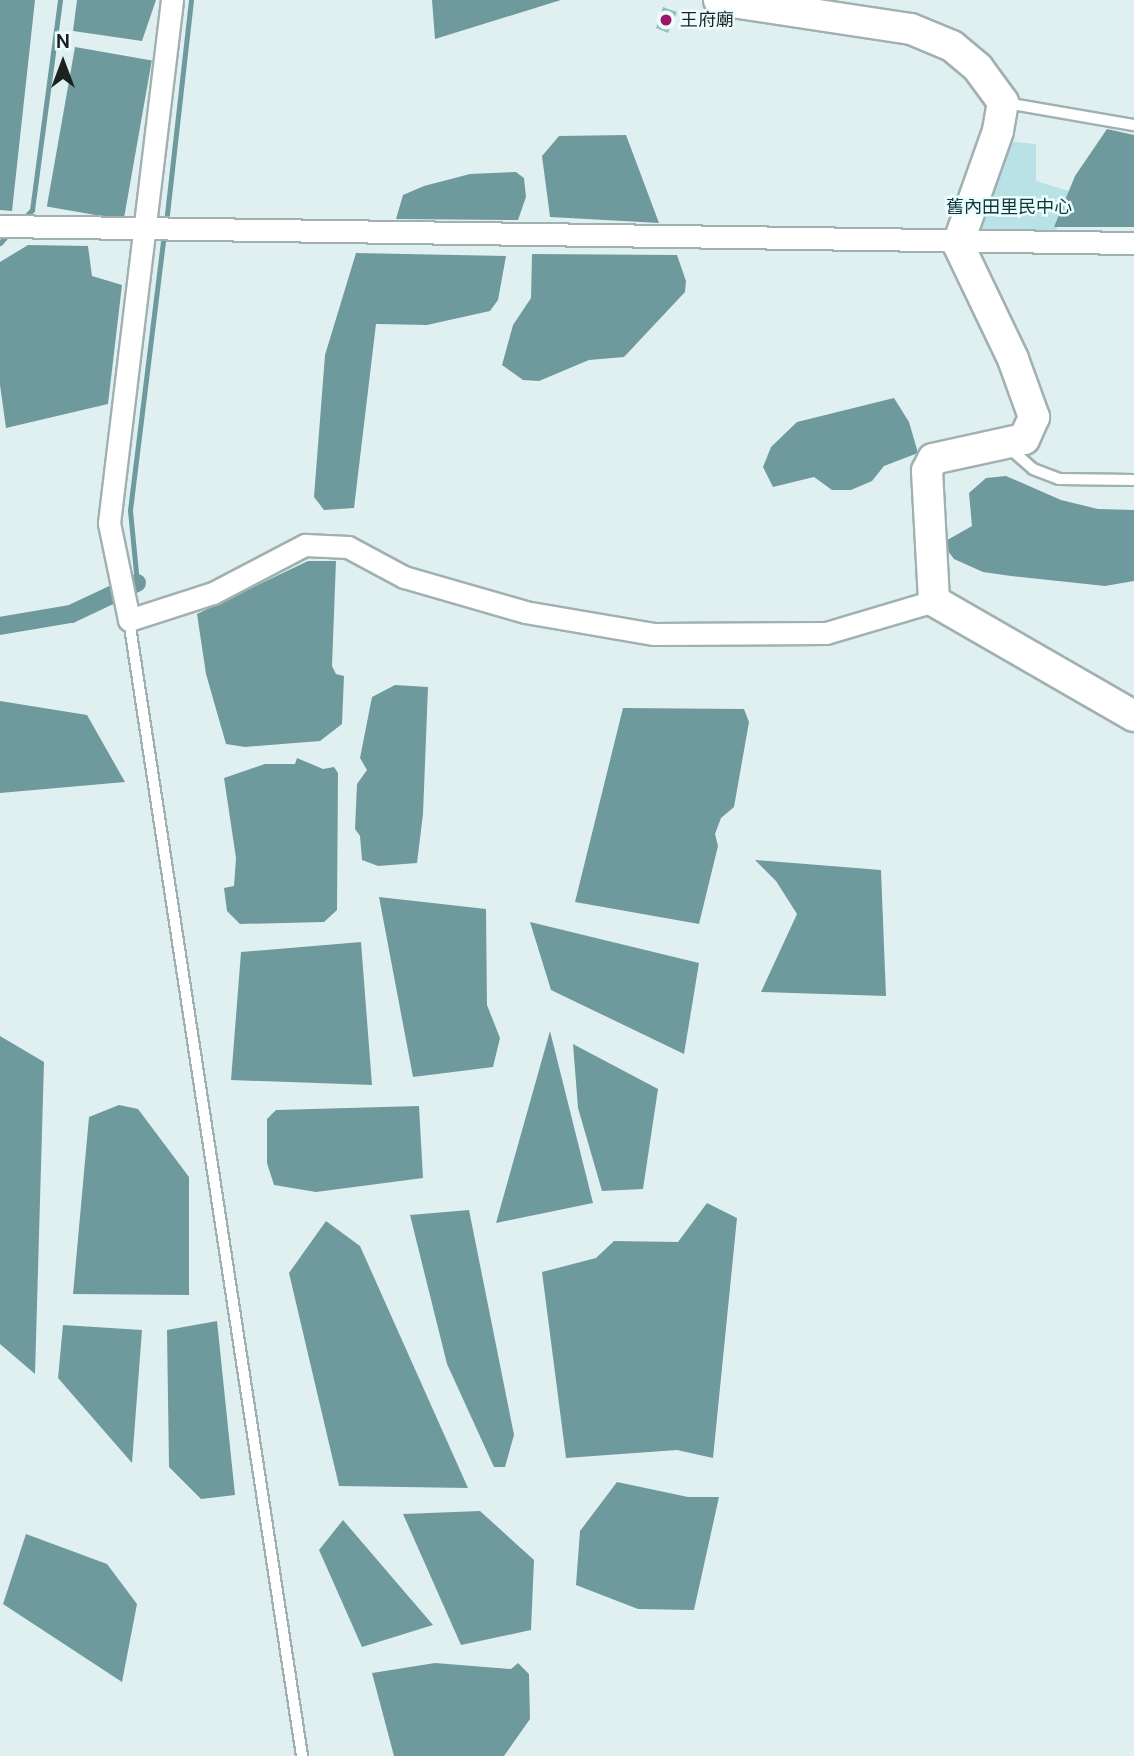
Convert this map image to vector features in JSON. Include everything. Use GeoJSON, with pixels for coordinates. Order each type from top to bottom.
{"type":"FeatureCollection","features":[{"type":"Feature","properties":{"kind":"street"},"geometry":{"type":"LineString","coordinates":[[172,0],[109,523],[129,620],[213,593],[305,545],[348,547],[404,577],[525,612],[654,635],[825,633],[934,601],[1134,716]]}},
{"type":"Feature","properties":{"kind":"street"},"geometry":{"type":"LineString","coordinates":[[719,0],[911,29],[952,46],[978,68],[1003,102],[998,131],[958,244],[1013,359],[1034,417],[1024,439],[1006,446],[933,459],[928,471],[934,601]]}},
{"type":"Feature","properties":{"kind":"street"},"geometry":{"type":"LineString","coordinates":[[0,226],[958,244],[1134,243]]}},
{"type":"Feature","properties":{"kind":"lane"},"geometry":{"type":"LineString","coordinates":[[1003,102],[1134,125]]}},
{"type":"Feature","properties":{"kind":"lane"},"geometry":{"type":"LineString","coordinates":[[1006,446],[1032,469],[1059,479],[1134,480]]}},
{"type":"Feature","properties":{"kind":"lane"},"geometry":{"type":"LineString","coordinates":[[129,620],[302,1756]]}},
{"type":"Feature","properties":{"kind":"green space","name":"舊內田里民中心"},"geometry":{"type":"Polygon","coordinates":[[[994,140],[1036,144],[1036,181],[1069,191],[1052,244],[958,244],[994,140]]]}},
{"type":"Feature","properties":{"kind":"shaded area"},"geometry":{"type":"Polygon","coordinates":[[[0,0],[35,0],[12,211],[0,210],[0,0]]]}},
{"type":"Feature","properties":{"kind":"shaded area"},"geometry":{"type":"Polygon","coordinates":[[[77,0],[156,0],[142,41],[73,31],[77,0]]]}},
{"type":"Feature","properties":{"kind":"shaded area"},"geometry":{"type":"Polygon","coordinates":[[[432,0],[561,0],[435,39],[432,0]]]}},
{"type":"Feature","properties":{"kind":"shaded area"},"geometry":{"type":"Polygon","coordinates":[[[75,47],[152,61],[124,220],[47,207],[75,47]]]}},
{"type":"Feature","properties":{"kind":"shaded area"},"geometry":{"type":"Polygon","coordinates":[[[1107,129],[1134,135],[1134,227],[1054,227],[1075,176],[1107,129]]]}},
{"type":"Feature","properties":{"kind":"shaded area"},"geometry":{"type":"Polygon","coordinates":[[[626,135],[659,223],[550,217],[542,156],[559,136],[626,135]]]}},
{"type":"Feature","properties":{"kind":"shaded area"},"geometry":{"type":"Polygon","coordinates":[[[516,172],[524,178],[526,197],[518,220],[396,219],[403,195],[424,186],[470,174],[516,172]]]}},
{"type":"Feature","properties":{"kind":"shaded area"},"geometry":{"type":"Polygon","coordinates":[[[28,245],[88,246],[92,276],[122,285],[108,404],[6,428],[0,385],[0,262],[28,245]]]}},
{"type":"Feature","properties":{"kind":"shaded area"},"geometry":{"type":"Polygon","coordinates":[[[356,253],[506,256],[498,300],[490,311],[427,325],[376,324],[354,508],[324,510],[314,497],[325,355],[356,253]]]}},
{"type":"Feature","properties":{"kind":"shaded area"},"geometry":{"type":"Polygon","coordinates":[[[532,254],[677,255],[686,281],[685,292],[624,357],[589,360],[539,381],[523,380],[502,365],[513,325],[531,298],[532,254]]]}},
{"type":"Feature","properties":{"kind":"shaded area"},"geometry":{"type":"Polygon","coordinates":[[[894,398],[909,422],[918,453],[884,466],[872,481],[851,490],[832,490],[814,477],[773,487],[763,467],[771,447],[797,422],[894,398]]]}},
{"type":"Feature","properties":{"kind":"shaded area"},"geometry":{"type":"Polygon","coordinates":[[[1006,476],[1061,500],[1098,509],[1134,510],[1134,581],[1105,586],[1011,576],[983,572],[954,559],[942,543],[972,526],[969,493],[986,478],[1006,476]]]}},
{"type":"Feature","properties":{"kind":"shaded area"},"geometry":{"type":"Polygon","coordinates":[[[308,561],[336,561],[332,666],[336,674],[344,676],[342,724],[320,741],[245,747],[226,744],[206,674],[197,614],[308,561]]]}},
{"type":"Feature","properties":{"kind":"shaded area"},"geometry":{"type":"Polygon","coordinates":[[[395,685],[428,687],[423,814],[417,863],[378,866],[362,860],[360,836],[355,829],[357,784],[367,770],[360,758],[372,697],[395,685]]]}},
{"type":"Feature","properties":{"kind":"shaded area"},"geometry":{"type":"Polygon","coordinates":[[[0,701],[87,715],[125,782],[0,793],[0,701]]]}},
{"type":"Feature","properties":{"kind":"shaded area"},"geometry":{"type":"Polygon","coordinates":[[[623,708],[744,709],[749,722],[734,807],[721,818],[715,834],[718,846],[699,924],[575,902],[623,708]]]}},
{"type":"Feature","properties":{"kind":"shaded area"},"geometry":{"type":"Polygon","coordinates":[[[297,758],[323,769],[334,767],[338,773],[337,910],[324,922],[240,924],[227,911],[224,888],[234,886],[236,858],[224,778],[265,764],[295,764],[297,758]]]}},
{"type":"Feature","properties":{"kind":"shaded area"},"geometry":{"type":"Polygon","coordinates":[[[755,860],[881,870],[886,996],[761,992],[797,914],[776,881],[755,860]]]}},
{"type":"Feature","properties":{"kind":"shaded area"},"geometry":{"type":"Polygon","coordinates":[[[379,897],[486,909],[487,1005],[500,1038],[493,1067],[413,1077],[379,897]]]}},
{"type":"Feature","properties":{"kind":"shaded area"},"geometry":{"type":"Polygon","coordinates":[[[530,922],[699,963],[684,1054],[551,990],[530,922]]]}},
{"type":"Feature","properties":{"kind":"shaded area"},"geometry":{"type":"Polygon","coordinates":[[[361,942],[372,1085],[231,1080],[241,952],[361,942]]]}},
{"type":"Feature","properties":{"kind":"shaded area"},"geometry":{"type":"Polygon","coordinates":[[[550,1031],[593,1203],[496,1223],[550,1031]]]}},
{"type":"Feature","properties":{"kind":"shaded area"},"geometry":{"type":"Polygon","coordinates":[[[0,1036],[44,1062],[35,1374],[0,1344],[0,1036]]]}},
{"type":"Feature","properties":{"kind":"shaded area"},"geometry":{"type":"Polygon","coordinates":[[[573,1044],[658,1089],[643,1189],[602,1191],[578,1108],[573,1044]]]}},
{"type":"Feature","properties":{"kind":"shaded area"},"geometry":{"type":"Polygon","coordinates":[[[119,1105],[138,1109],[189,1177],[189,1295],[73,1294],[89,1117],[119,1105]]]}},
{"type":"Feature","properties":{"kind":"shaded area"},"geometry":{"type":"Polygon","coordinates":[[[419,1106],[423,1178],[316,1192],[274,1185],[267,1163],[267,1119],[276,1110],[419,1106]]]}},
{"type":"Feature","properties":{"kind":"shaded area"},"geometry":{"type":"Polygon","coordinates":[[[707,1203],[737,1218],[713,1458],[677,1450],[566,1458],[542,1272],[596,1258],[614,1241],[678,1242],[707,1203]]]}},
{"type":"Feature","properties":{"kind":"shaded area"},"geometry":{"type":"Polygon","coordinates":[[[469,1210],[514,1435],[505,1467],[494,1467],[447,1364],[410,1215],[469,1210]]]}},
{"type":"Feature","properties":{"kind":"shaded area"},"geometry":{"type":"Polygon","coordinates":[[[326,1221],[360,1246],[468,1488],[339,1486],[289,1273],[326,1221]]]}},
{"type":"Feature","properties":{"kind":"shaded area"},"geometry":{"type":"Polygon","coordinates":[[[217,1321],[235,1495],[201,1499],[169,1467],[167,1330],[217,1321]]]}},
{"type":"Feature","properties":{"kind":"shaded area"},"geometry":{"type":"Polygon","coordinates":[[[63,1325],[142,1330],[132,1463],[58,1378],[63,1325]]]}},
{"type":"Feature","properties":{"kind":"shaded area"},"geometry":{"type":"Polygon","coordinates":[[[617,1482],[688,1497],[719,1497],[694,1610],[638,1609],[576,1585],[580,1531],[617,1482]]]}},
{"type":"Feature","properties":{"kind":"shaded area"},"geometry":{"type":"Polygon","coordinates":[[[480,1511],[534,1560],[531,1630],[461,1645],[403,1514],[480,1511]]]}},
{"type":"Feature","properties":{"kind":"shaded area"},"geometry":{"type":"Polygon","coordinates":[[[343,1520],[433,1625],[362,1647],[319,1550],[343,1520]]]}},
{"type":"Feature","properties":{"kind":"shaded area"},"geometry":{"type":"Polygon","coordinates":[[[26,1534],[107,1564],[137,1604],[122,1682],[3,1604],[26,1534]]]}},
{"type":"Feature","properties":{"kind":"shaded area"},"geometry":{"type":"Polygon","coordinates":[[[435,1663],[511,1669],[518,1663],[529,1674],[530,1719],[504,1756],[394,1756],[372,1673],[435,1663]]]}},
{"type":"Feature","properties":{"kind":"building","name":"王府廟"},"geometry":{"type":"Polygon","coordinates":[[[663,7],[677,12],[668,33],[656,28],[663,7]]]}},
{"type":"Feature","properties":{"kind":"waterway"},"geometry":{"type":"LineString","coordinates":[[23,219],[32,210],[60,0]]}},
{"type":"Feature","properties":{"kind":"waterway"},"geometry":{"type":"LineString","coordinates":[[166,223],[191,0]]}},
{"type":"Feature","properties":{"kind":"waterway"},"geometry":{"type":"LineString","coordinates":[[0,243],[9,233]]}},
{"type":"Feature","properties":{"kind":"waterway"},"geometry":{"type":"LineString","coordinates":[[137,583],[130,510],[164,233]]}},
{"type":"Feature","properties":{"kind":"waterway"},"geometry":{"type":"LineString","coordinates":[[0,626],[71,614],[137,583]]}},
{"type":"Feature","properties":{"kind":"place","name":"王府廟"},"geometry":{"type":"Point","coordinates":[666,20]}}]}
